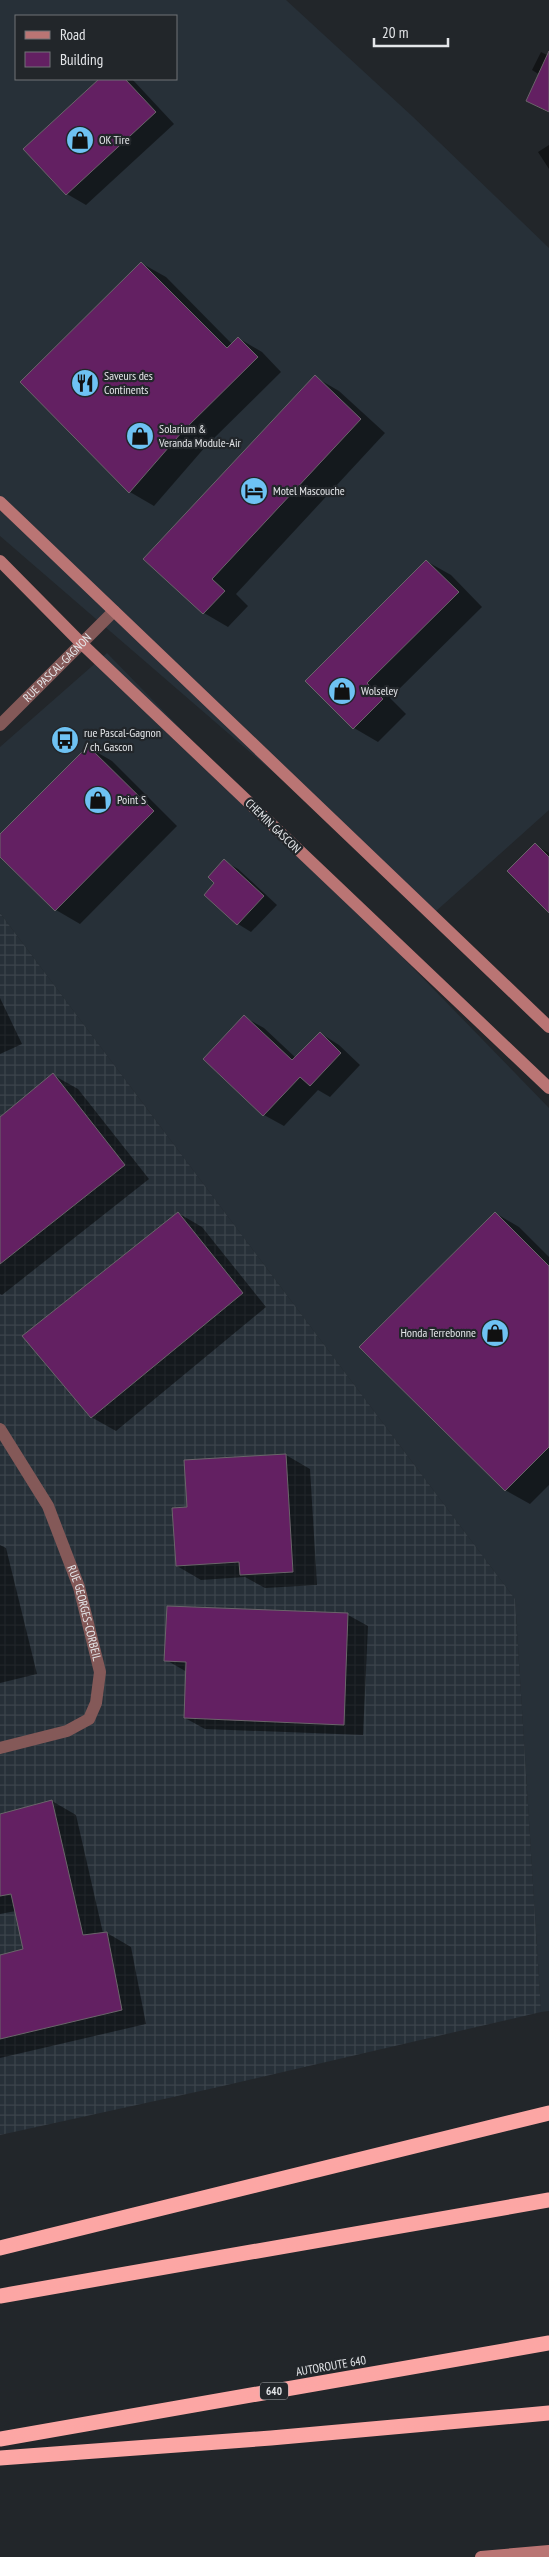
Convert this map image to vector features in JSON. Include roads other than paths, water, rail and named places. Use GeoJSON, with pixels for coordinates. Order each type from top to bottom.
{"type":"FeatureCollection","features":[{"type":"Feature","properties":{"kind":"highway"},"geometry":{"type":"LineString","coordinates":[[0,2248],[549,2113]]}},
{"type":"Feature","properties":{"kind":"highway"},"geometry":{"type":"LineString","coordinates":[[0,2296],[549,2200]]}},
{"type":"Feature","properties":{"kind":"highway","name":"AUTOROUTE 640"},"geometry":{"type":"LineString","coordinates":[[0,2439],[549,2343]]}},
{"type":"Feature","properties":{"kind":"highway"},"geometry":{"type":"LineString","coordinates":[[0,2458],[271,2438],[549,2414]]}},
{"type":"Feature","properties":{"kind":"main road"},"geometry":{"type":"LineString","coordinates":[[0,502],[549,1027]]}},
{"type":"Feature","properties":{"kind":"main road","name":"CHEMIN GASCON"},"geometry":{"type":"LineString","coordinates":[[0,562],[80,643],[549,1088]]}},
{"type":"Feature","properties":{"kind":"main road"},"geometry":{"type":"LineString","coordinates":[[481,2557],[549,2551]]}},
{"type":"Feature","properties":{"kind":"street","name":"RUE PASCAL-GAGNON"},"geometry":{"type":"LineString","coordinates":[[0,725],[114,611]]}},
{"type":"Feature","properties":{"kind":"street","name":"RUE GEORGES-CORBEIL"},"geometry":{"type":"LineString","coordinates":[[0,1429],[48,1506],[79,1587],[100,1672],[96,1704],[89,1719],[67,1731],[0,1748]]}},
{"type":"Feature","properties":{"kind":"place","name":"OK Tire"},"geometry":{"type":"Point","coordinates":[80,140]}},
{"type":"Feature","properties":{"kind":"place","name":"Saveurs des Continents"},"geometry":{"type":"Point","coordinates":[85,383]}},
{"type":"Feature","properties":{"kind":"place","name":"Solarium & Veranda Module-Air"},"geometry":{"type":"Point","coordinates":[140,436]}},
{"type":"Feature","properties":{"kind":"place","name":"Motel Mascouche"},"geometry":{"type":"Point","coordinates":[254,491]}},
{"type":"Feature","properties":{"kind":"place","name":"Wolseley"},"geometry":{"type":"Point","coordinates":[342,691]}},
{"type":"Feature","properties":{"kind":"place","name":"rue Pascal-Gagnon / ch. Gascon"},"geometry":{"type":"Point","coordinates":[65,740]}},
{"type":"Feature","properties":{"kind":"place","name":"Point S"},"geometry":{"type":"Point","coordinates":[98,800]}},
{"type":"Feature","properties":{"kind":"place","name":"Honda Terrebonne"},"geometry":{"type":"Point","coordinates":[495,1333]}}]}
